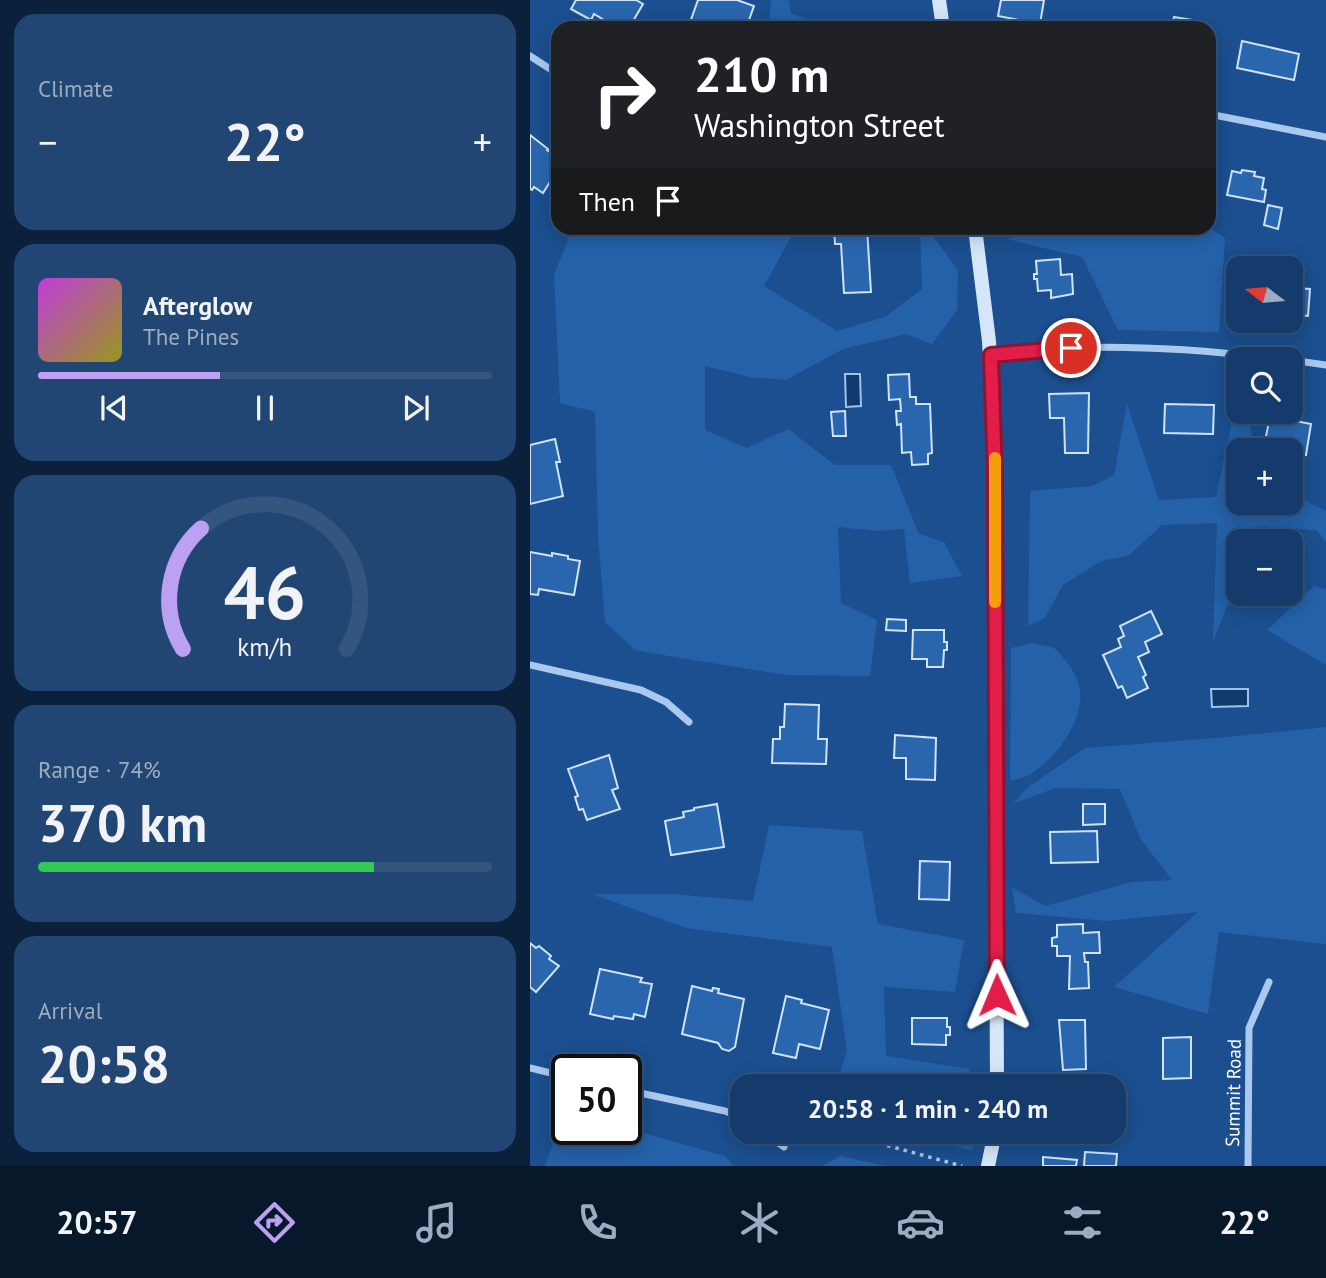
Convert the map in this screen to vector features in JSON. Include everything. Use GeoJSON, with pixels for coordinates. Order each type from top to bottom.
{"type":"FeatureCollection","features":[{"type":"Feature","properties":{"kind":"main road"},"geometry":{"type":"LineString","coordinates":[[939,0],[941,21]]}},
{"type":"Feature","properties":{"kind":"main road"},"geometry":{"type":"LineString","coordinates":[[976,235],[991,355],[995,475],[997,1074]]}},
{"type":"Feature","properties":{"kind":"main road"},"geometry":{"type":"LineString","coordinates":[[988,1166],[993,1144]]}},
{"type":"Feature","properties":{"kind":"street"},"geometry":{"type":"LineString","coordinates":[[530,56],[551,70]]}},
{"type":"Feature","properties":{"kind":"street"},"geometry":{"type":"LineString","coordinates":[[1216,115],[1326,137]]}},
{"type":"Feature","properties":{"kind":"street"},"geometry":{"type":"LineString","coordinates":[[991,355],[1071,348],[1226,353]]}},
{"type":"Feature","properties":{"kind":"street"},"geometry":{"type":"LineString","coordinates":[[1303,362],[1326,365]]}},
{"type":"Feature","properties":{"kind":"street"},"geometry":{"type":"LineString","coordinates":[[530,665],[641,690],[666,702],[689,722]]}},
{"type":"Feature","properties":{"kind":"street","name":"Summit Road"},"geometry":{"type":"LineString","coordinates":[[1248,1166],[1249,1028],[1269,982]]}},
{"type":"Feature","properties":{"kind":"street"},"geometry":{"type":"LineString","coordinates":[[530,1068],[551,1073]]}},
{"type":"Feature","properties":{"kind":"street"},"geometry":{"type":"LineString","coordinates":[[642,1093],[730,1113]]}},
{"type":"Feature","properties":{"kind":"street"},"geometry":{"type":"LineString","coordinates":[[780,1144],[784,1147]]}},
{"type":"Feature","properties":{"kind":"path"},"geometry":{"type":"LineString","coordinates":[[784,1147],[790,1144]]}},
{"type":"Feature","properties":{"kind":"path"},"geometry":{"type":"LineString","coordinates":[[882,1144],[962,1166]]}},
{"type":"Feature","properties":{"kind":"shaded area"},"geometry":{"type":"Polygon","coordinates":[[[771,0],[789,0],[791,14],[814,21],[770,21],[771,0]]]}},
{"type":"Feature","properties":{"kind":"shaded area"},"geometry":{"type":"Polygon","coordinates":[[[1216,232],[1225,238],[1219,332],[1118,330],[1082,257],[1007,239],[1019,235],[1216,235],[1216,232]]]}},
{"type":"Feature","properties":{"kind":"shaded area"},"geometry":{"type":"Polygon","coordinates":[[[570,235],[792,235],[764,286],[837,331],[885,317],[922,289],[920,235],[932,235],[958,270],[957,310],[932,344],[907,334],[843,349],[786,380],[750,377],[705,366],[705,430],[747,448],[788,429],[835,465],[891,465],[919,534],[944,542],[962,576],[910,583],[904,529],[876,531],[838,527],[841,603],[877,620],[870,676],[786,675],[635,650],[605,622],[598,536],[595,412],[560,403],[554,275],[570,235]]]}},
{"type":"Feature","properties":{"kind":"shaded area"},"geometry":{"type":"Polygon","coordinates":[[[845,374],[860,374],[861,406],[846,407],[845,374]]]}},
{"type":"Feature","properties":{"kind":"shaded area"},"geometry":{"type":"Polygon","coordinates":[[[1127,404],[1159,500],[1216,497],[1226,450],[1226,515],[1303,515],[1303,500],[1326,511],[1326,542],[1316,530],[1259,526],[1258,529],[1226,529],[1227,606],[1213,641],[1217,523],[1162,525],[1128,556],[1101,561],[1063,585],[1045,618],[1028,626],[1030,491],[1092,486],[1114,475],[1127,404]]]}},
{"type":"Feature","properties":{"kind":"shaded area"},"geometry":{"type":"Polygon","coordinates":[[[1231,424],[1250,424],[1252,438],[1228,438],[1231,424]]]}},
{"type":"Feature","properties":{"kind":"shaded area"},"geometry":{"type":"Polygon","coordinates":[[[1314,586],[1326,589],[1326,665],[1267,630],[1293,606],[1303,606],[1303,596],[1314,586]]]}},
{"type":"Feature","properties":{"kind":"shaded area"},"geometry":{"type":"Polygon","coordinates":[[[1032,643],[1055,648],[1069,665],[1079,685],[1079,710],[1068,736],[1051,758],[1029,775],[1010,781],[1011,648],[1032,643]]]}},
{"type":"Feature","properties":{"kind":"shaded area"},"geometry":{"type":"Polygon","coordinates":[[[1211,689],[1248,689],[1248,706],[1212,707],[1211,689]]]}},
{"type":"Feature","properties":{"kind":"shaded area"},"geometry":{"type":"Polygon","coordinates":[[[1326,727],[1326,944],[1219,932],[1208,1014],[1114,987],[1198,912],[1107,921],[1016,913],[1012,887],[1045,906],[1132,882],[1172,880],[1140,838],[1120,789],[1055,788],[1013,804],[1027,788],[1085,748],[1326,727]]]}},
{"type":"Feature","properties":{"kind":"shaded area"},"geometry":{"type":"Polygon","coordinates":[[[769,825],[862,831],[878,924],[964,940],[955,992],[884,987],[886,1056],[970,1069],[970,1074],[839,1074],[847,1052],[832,947],[686,928],[592,894],[671,894],[753,901],[769,825]]]}},
{"type":"Feature","properties":{"kind":"shaded area"},"geometry":{"type":"Polygon","coordinates":[[[642,1133],[725,1156],[733,1166],[545,1166],[552,1145],[642,1145],[642,1133]]]}},
{"type":"Feature","properties":{"kind":"shaded area"},"geometry":{"type":"Polygon","coordinates":[[[947,1144],[973,1144],[973,1151],[947,1144]]]}},
{"type":"Feature","properties":{"kind":"shaded area"},"geometry":{"type":"Polygon","coordinates":[[[840,1156],[886,1166],[822,1166],[840,1156]]]}},
{"type":"Feature","properties":{"kind":"building"},"geometry":{"type":"Polygon","coordinates":[[[576,0],[636,0],[643,4],[633,21],[606,21],[594,14],[591,20],[571,9],[576,0]]]}},
{"type":"Feature","properties":{"kind":"building"},"geometry":{"type":"Polygon","coordinates":[[[698,0],[737,0],[754,6],[749,21],[690,21],[698,0]]]}},
{"type":"Feature","properties":{"kind":"building"},"geometry":{"type":"Polygon","coordinates":[[[1001,0],[1044,0],[1040,21],[998,16],[1001,0]]]}},
{"type":"Feature","properties":{"kind":"building"},"geometry":{"type":"Polygon","coordinates":[[[1174,17],[1193,20],[1193,21],[1173,21],[1174,17]]]}},
{"type":"Feature","properties":{"kind":"building"},"geometry":{"type":"Polygon","coordinates":[[[1242,41],[1299,54],[1294,80],[1237,68],[1242,41]]]}},
{"type":"Feature","properties":{"kind":"building"},"geometry":{"type":"Polygon","coordinates":[[[530,135],[551,153],[551,180],[543,193],[534,187],[530,189],[530,135]]]}},
{"type":"Feature","properties":{"kind":"building"},"geometry":{"type":"Polygon","coordinates":[[[1242,170],[1255,172],[1254,176],[1264,178],[1264,202],[1227,195],[1232,171],[1241,173],[1242,170]]]}},
{"type":"Feature","properties":{"kind":"building"},"geometry":{"type":"Polygon","coordinates":[[[1268,205],[1282,208],[1278,229],[1264,225],[1268,205]]]}},
{"type":"Feature","properties":{"kind":"building"},"geometry":{"type":"Polygon","coordinates":[[[834,235],[867,235],[871,292],[844,293],[841,244],[835,244],[834,235]]]}},
{"type":"Feature","properties":{"kind":"building"},"geometry":{"type":"Polygon","coordinates":[[[1060,259],[1061,275],[1072,274],[1073,294],[1051,298],[1051,290],[1038,291],[1037,279],[1034,279],[1034,274],[1037,274],[1036,261],[1060,259]]]}},
{"type":"Feature","properties":{"kind":"building"},"geometry":{"type":"Polygon","coordinates":[[[1304,289],[1310,289],[1308,316],[1304,316],[1304,289]]]}},
{"type":"Feature","properties":{"kind":"building"},"geometry":{"type":"Polygon","coordinates":[[[909,374],[910,397],[916,397],[916,404],[930,404],[932,453],[928,454],[928,464],[912,465],[911,452],[902,453],[901,424],[897,425],[896,411],[901,411],[900,399],[889,400],[888,375],[909,374]]]}},
{"type":"Feature","properties":{"kind":"building"},"geometry":{"type":"Polygon","coordinates":[[[1089,393],[1088,453],[1065,453],[1064,418],[1050,418],[1049,394],[1089,393]]]}},
{"type":"Feature","properties":{"kind":"building"},"geometry":{"type":"Polygon","coordinates":[[[1165,404],[1214,405],[1213,434],[1164,433],[1165,404]]]}},
{"type":"Feature","properties":{"kind":"building"},"geometry":{"type":"Polygon","coordinates":[[[845,411],[846,436],[833,436],[831,412],[845,411]]]}},
{"type":"Feature","properties":{"kind":"building"},"geometry":{"type":"Polygon","coordinates":[[[1268,424],[1311,424],[1306,455],[1303,454],[1303,438],[1266,438],[1268,424]]]}},
{"type":"Feature","properties":{"kind":"building"},"geometry":{"type":"Polygon","coordinates":[[[555,439],[560,462],[556,462],[563,496],[530,504],[530,445],[555,439]]]}},
{"type":"Feature","properties":{"kind":"building"},"geometry":{"type":"Polygon","coordinates":[[[530,552],[552,556],[552,553],[580,561],[574,595],[539,589],[538,595],[530,594],[530,552]]]}},
{"type":"Feature","properties":{"kind":"building"},"geometry":{"type":"Polygon","coordinates":[[[1151,611],[1162,634],[1145,642],[1149,652],[1138,657],[1148,688],[1127,698],[1122,686],[1118,688],[1103,655],[1121,647],[1118,639],[1124,636],[1120,626],[1151,611]]]}},
{"type":"Feature","properties":{"kind":"building"},"geometry":{"type":"Polygon","coordinates":[[[887,619],[906,620],[906,631],[886,630],[887,619]]]}},
{"type":"Feature","properties":{"kind":"building"},"geometry":{"type":"Polygon","coordinates":[[[913,630],[944,630],[947,650],[944,650],[943,667],[927,667],[927,659],[912,659],[913,630]]]}},
{"type":"Feature","properties":{"kind":"building"},"geometry":{"type":"Polygon","coordinates":[[[785,704],[819,705],[818,739],[827,739],[826,764],[772,763],[773,739],[780,739],[780,727],[784,727],[785,704]]]}},
{"type":"Feature","properties":{"kind":"building"},"geometry":{"type":"Polygon","coordinates":[[[895,735],[936,738],[935,780],[906,779],[906,758],[894,758],[895,735]]]}},
{"type":"Feature","properties":{"kind":"building"},"geometry":{"type":"Polygon","coordinates":[[[609,755],[618,788],[612,790],[620,809],[587,820],[583,809],[579,810],[575,797],[578,796],[568,769],[609,755]]]}},
{"type":"Feature","properties":{"kind":"building"},"geometry":{"type":"Polygon","coordinates":[[[717,804],[724,847],[671,855],[665,821],[684,817],[683,812],[694,808],[717,804]]]}},
{"type":"Feature","properties":{"kind":"building"},"geometry":{"type":"Polygon","coordinates":[[[1083,804],[1105,804],[1105,824],[1083,825],[1083,804]]]}},
{"type":"Feature","properties":{"kind":"building"},"geometry":{"type":"Polygon","coordinates":[[[1097,831],[1098,862],[1051,863],[1050,832],[1097,831]]]}},
{"type":"Feature","properties":{"kind":"building"},"geometry":{"type":"Polygon","coordinates":[[[920,861],[950,862],[949,900],[919,899],[920,861]]]}},
{"type":"Feature","properties":{"kind":"building"},"geometry":{"type":"Polygon","coordinates":[[[1083,924],[1083,933],[1099,932],[1100,953],[1084,953],[1085,962],[1088,962],[1089,988],[1069,989],[1070,956],[1057,956],[1057,946],[1052,946],[1052,938],[1057,937],[1057,925],[1083,924]]]}},
{"type":"Feature","properties":{"kind":"building"},"geometry":{"type":"Polygon","coordinates":[[[530,943],[536,948],[539,946],[551,956],[549,959],[559,966],[536,992],[530,987],[530,943]]]}},
{"type":"Feature","properties":{"kind":"building"},"geometry":{"type":"Polygon","coordinates":[[[600,969],[642,978],[640,982],[652,984],[645,1017],[634,1014],[633,1019],[614,1016],[613,1019],[590,1014],[600,969]]]}},
{"type":"Feature","properties":{"kind":"building"},"geometry":{"type":"Polygon","coordinates":[[[692,986],[712,991],[713,988],[719,989],[718,993],[744,999],[735,1047],[729,1051],[722,1049],[718,1043],[682,1034],[692,986]]]}},
{"type":"Feature","properties":{"kind":"building"},"geometry":{"type":"Polygon","coordinates":[[[786,996],[829,1010],[820,1049],[799,1044],[796,1058],[773,1053],[786,996]]]}},
{"type":"Feature","properties":{"kind":"building"},"geometry":{"type":"Polygon","coordinates":[[[912,1018],[947,1018],[950,1035],[946,1035],[946,1045],[912,1044],[912,1018]]]}},
{"type":"Feature","properties":{"kind":"building"},"geometry":{"type":"Polygon","coordinates":[[[1059,1020],[1085,1020],[1086,1069],[1063,1070],[1059,1020]]]}},
{"type":"Feature","properties":{"kind":"building"},"geometry":{"type":"Polygon","coordinates":[[[1191,1037],[1191,1078],[1163,1079],[1163,1038],[1191,1037]]]}},
{"type":"Feature","properties":{"kind":"building"},"geometry":{"type":"Polygon","coordinates":[[[1085,1152],[1117,1154],[1116,1166],[1084,1166],[1085,1152]]]}},
{"type":"Feature","properties":{"kind":"building"},"geometry":{"type":"Polygon","coordinates":[[[1043,1157],[1077,1160],[1076,1166],[1043,1166],[1043,1157]]]}},
{"type":"Feature","properties":{"kind":"slow traffic"},"geometry":{"type":"LineString","coordinates":[[995,458],[995,602]]}},
{"type":"Feature","properties":{"kind":"route"},"geometry":{"type":"LineString","coordinates":[[997,995],[995,475],[991,355],[1071,348]]}}]}
